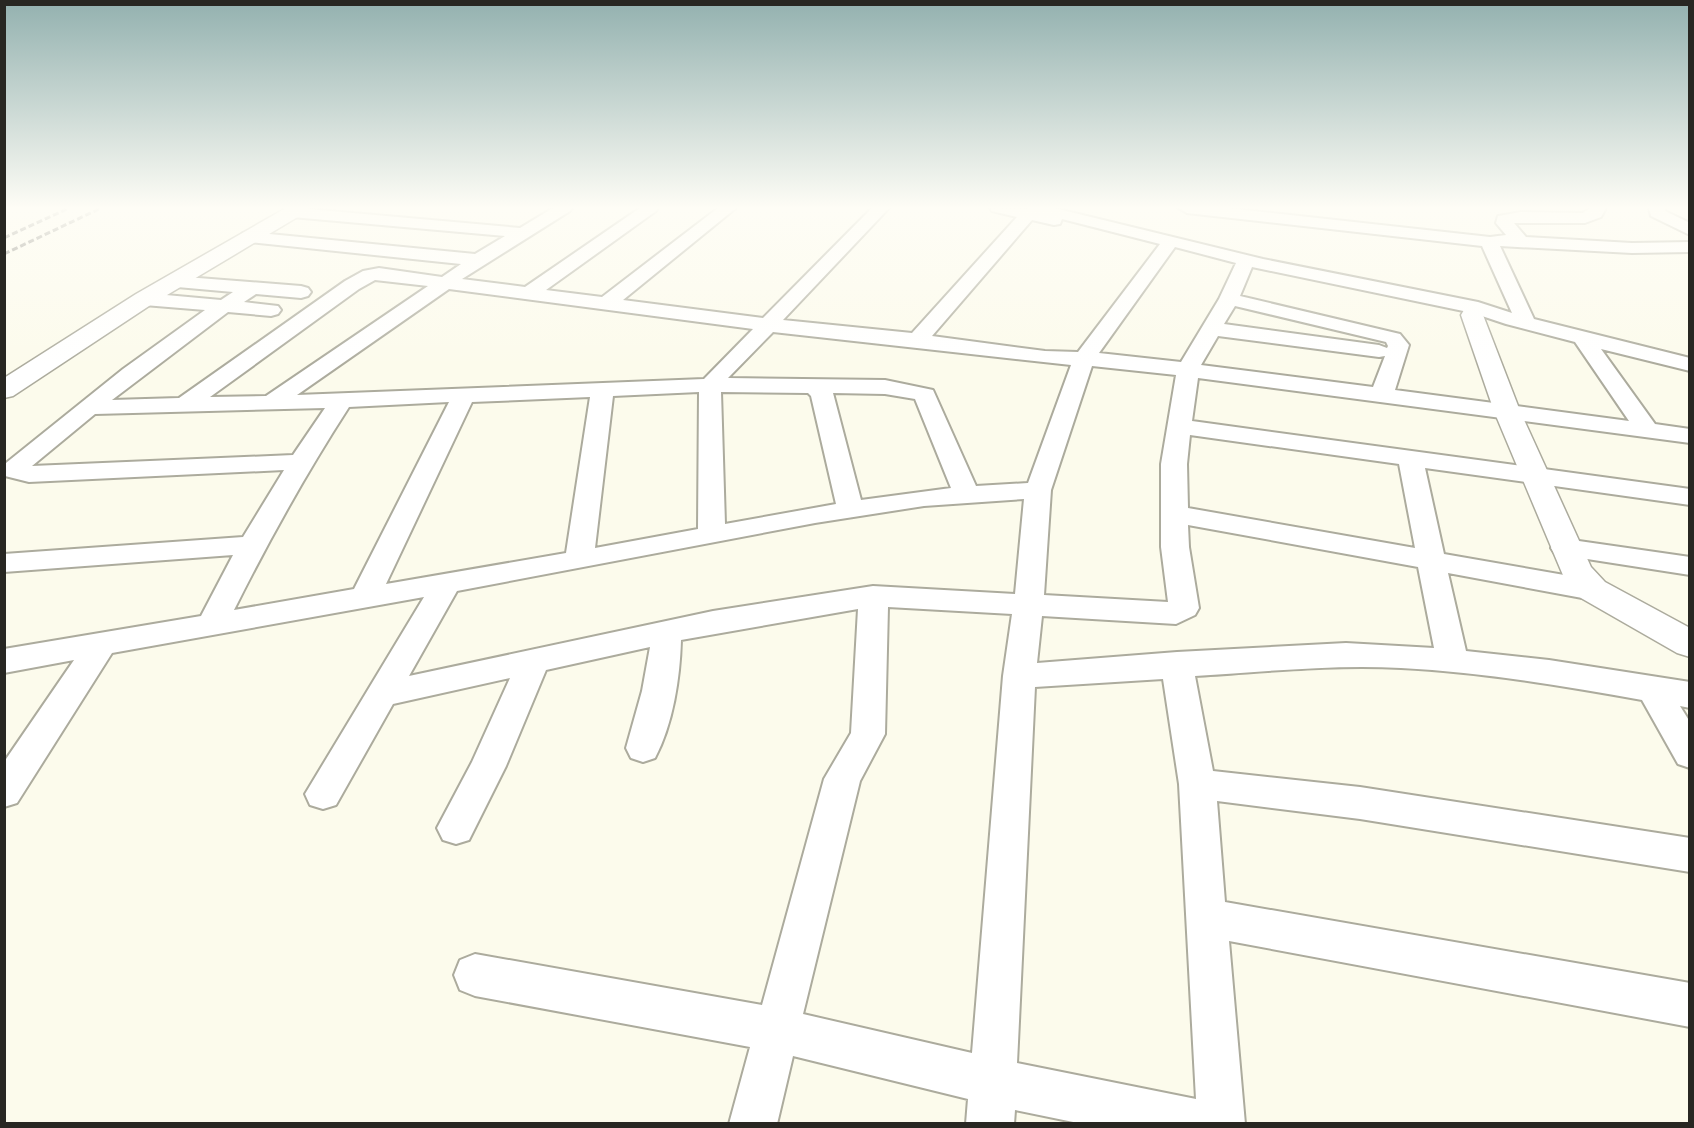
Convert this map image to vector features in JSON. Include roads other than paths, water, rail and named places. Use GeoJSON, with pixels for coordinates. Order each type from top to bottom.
{"type":"FeatureCollection","features":[{"type":"Feature","properties":{"kind":"main road"},"geometry":{"type":"LineString","coordinates":[[4,390],[144,299],[209,261]]}},
{"type":"Feature","properties":{"kind":"main road"},"geometry":{"type":"LineString","coordinates":[[1472,315],[1507,411],[1577,572],[1593,590],[1689,644]]}},
{"type":"Feature","properties":{"kind":"street"},"geometry":{"type":"LineString","coordinates":[[271,403],[477,261]]}},
{"type":"Feature","properties":{"kind":"street"},"geometry":{"type":"LineString","coordinates":[[528,294],[575,261]]}},
{"type":"Feature","properties":{"kind":"street"},"geometry":{"type":"LineString","coordinates":[[606,304],[661,261]]}},
{"type":"Feature","properties":{"kind":"street"},"geometry":{"type":"LineString","coordinates":[[712,535],[710,386],[830,261]]}},
{"type":"Feature","properties":{"kind":"street"},"geometry":{"type":"LineString","coordinates":[[917,340],[988,261]]}},
{"type":"Feature","properties":{"kind":"street"},"geometry":{"type":"LineString","coordinates":[[992,1103],[1019,675],[1029,603],[1038,490],[1084,359],[1155,261]]}},
{"type":"Feature","properties":{"kind":"street"},"geometry":{"type":"LineString","coordinates":[[1224,261],[1347,291],[1472,315],[1520,321]]}},
{"type":"Feature","properties":{"kind":"street"},"geometry":{"type":"LineString","coordinates":[[1247,261],[1478,308],[1689,364]]}},
{"type":"Feature","properties":{"kind":"street"},"geometry":{"type":"LineString","coordinates":[[1498,261],[1520,321]]}},
{"type":"Feature","properties":{"kind":"street"},"geometry":{"type":"LineString","coordinates":[[382,694],[666,632],[830,601],[873,596],[1176,613],[1184,608],[1175,547],[1174,464],[1188,369],[1212,329],[1243,266]]}},
{"type":"Feature","properties":{"kind":"street"},"geometry":{"type":"LineString","coordinates":[[183,406],[363,278],[380,274],[768,325],[917,340],[1045,357],[1188,369],[1689,436]]}},
{"type":"Feature","properties":{"kind":"street"},"geometry":{"type":"LineString","coordinates":[[172,282],[301,292]]}},
{"type":"Feature","properties":{"kind":"street"},"geometry":{"type":"LineString","coordinates":[[253,288],[224,305],[152,356],[14,471],[29,474],[301,462]]}},
{"type":"Feature","properties":{"kind":"street"},"geometry":{"type":"LineString","coordinates":[[144,299],[271,310]]}},
{"type":"Feature","properties":{"kind":"street"},"geometry":{"type":"LineString","coordinates":[[1228,299],[1393,338],[1399,345],[1382,394]]}},
{"type":"Feature","properties":{"kind":"street"},"geometry":{"type":"LineString","coordinates":[[1212,329],[1396,353]]}},
{"type":"Feature","properties":{"kind":"street"},"geometry":{"type":"LineString","coordinates":[[1582,337],[1648,430]]}},
{"type":"Feature","properties":{"kind":"street"},"geometry":{"type":"LineString","coordinates":[[88,407],[183,406],[710,386],[897,389],[925,396],[967,495]]}},
{"type":"Feature","properties":{"kind":"street"},"geometry":{"type":"LineString","coordinates":[[813,386],[822,393],[850,509]]}},
{"type":"Feature","properties":{"kind":"street"},"geometry":{"type":"LineString","coordinates":[[579,560],[602,390]]}},
{"type":"Feature","properties":{"kind":"street"},"geometry":{"type":"LineString","coordinates":[[365,596],[464,396]]}},
{"type":"Feature","properties":{"kind":"street"},"geometry":{"type":"LineString","coordinates":[[212,623],[252,544],[301,462],[342,400]]}},
{"type":"Feature","properties":{"kind":"street"},"geometry":{"type":"LineString","coordinates":[[1179,426],[1689,497]]}},
{"type":"Feature","properties":{"kind":"street"},"geometry":{"type":"LineString","coordinates":[[1410,457],[1452,661]]}},
{"type":"Feature","properties":{"kind":"street"},"geometry":{"type":"LineString","coordinates":[[4,482],[29,474]]}},
{"type":"Feature","properties":{"kind":"street"},"geometry":{"type":"LineString","coordinates":[[4,662],[212,623],[579,560],[850,509],[924,498],[1038,490]]}},
{"type":"Feature","properties":{"kind":"street"},"geometry":{"type":"LineString","coordinates":[[1175,514],[1431,563],[1593,590]]}},
{"type":"Feature","properties":{"kind":"street"},"geometry":{"type":"LineString","coordinates":[[4,563],[252,544]]}},
{"type":"Feature","properties":{"kind":"street"},"geometry":{"type":"LineString","coordinates":[[1565,548],[1689,566]]}},
{"type":"Feature","properties":{"kind":"street"},"geometry":{"type":"LineString","coordinates":[[323,794],[448,582]]}},
{"type":"Feature","properties":{"kind":"street"},"geometry":{"type":"LineString","coordinates":[[753,1124],[842,779],[867,734],[873,596]]}},
{"type":"Feature","properties":{"kind":"street"},"geometry":{"type":"LineString","coordinates":[[643,748],[665,664],[666,632]]}},
{"type":"Feature","properties":{"kind":"street"},"geometry":{"type":"LineString","coordinates":[[4,792],[102,643]]}},
{"type":"Feature","properties":{"kind":"street"},"geometry":{"type":"LineString","coordinates":[[1019,675],[1346,655],[1402,656],[1549,672],[1689,695]]}},
{"type":"Feature","properties":{"kind":"street"},"geometry":{"type":"LineString","coordinates":[[456,828],[488,766],[534,660]]}},
{"type":"Feature","properties":{"kind":"street"},"geometry":{"type":"LineString","coordinates":[[1177,664],[1197,784],[1221,1124]]}},
{"type":"Feature","properties":{"kind":"street"},"geometry":{"type":"LineString","coordinates":[[1652,688],[1689,754]]}},
{"type":"Feature","properties":{"kind":"street"},"geometry":{"type":"LineString","coordinates":[[1197,784],[1360,802],[1689,855]]}},
{"type":"Feature","properties":{"kind":"street"},"geometry":{"type":"LineString","coordinates":[[1207,918],[1689,1005]]}},
{"type":"Feature","properties":{"kind":"street"},"geometry":{"type":"LineString","coordinates":[[475,975],[777,1030],[992,1103],[1202,1124]]}}]}
